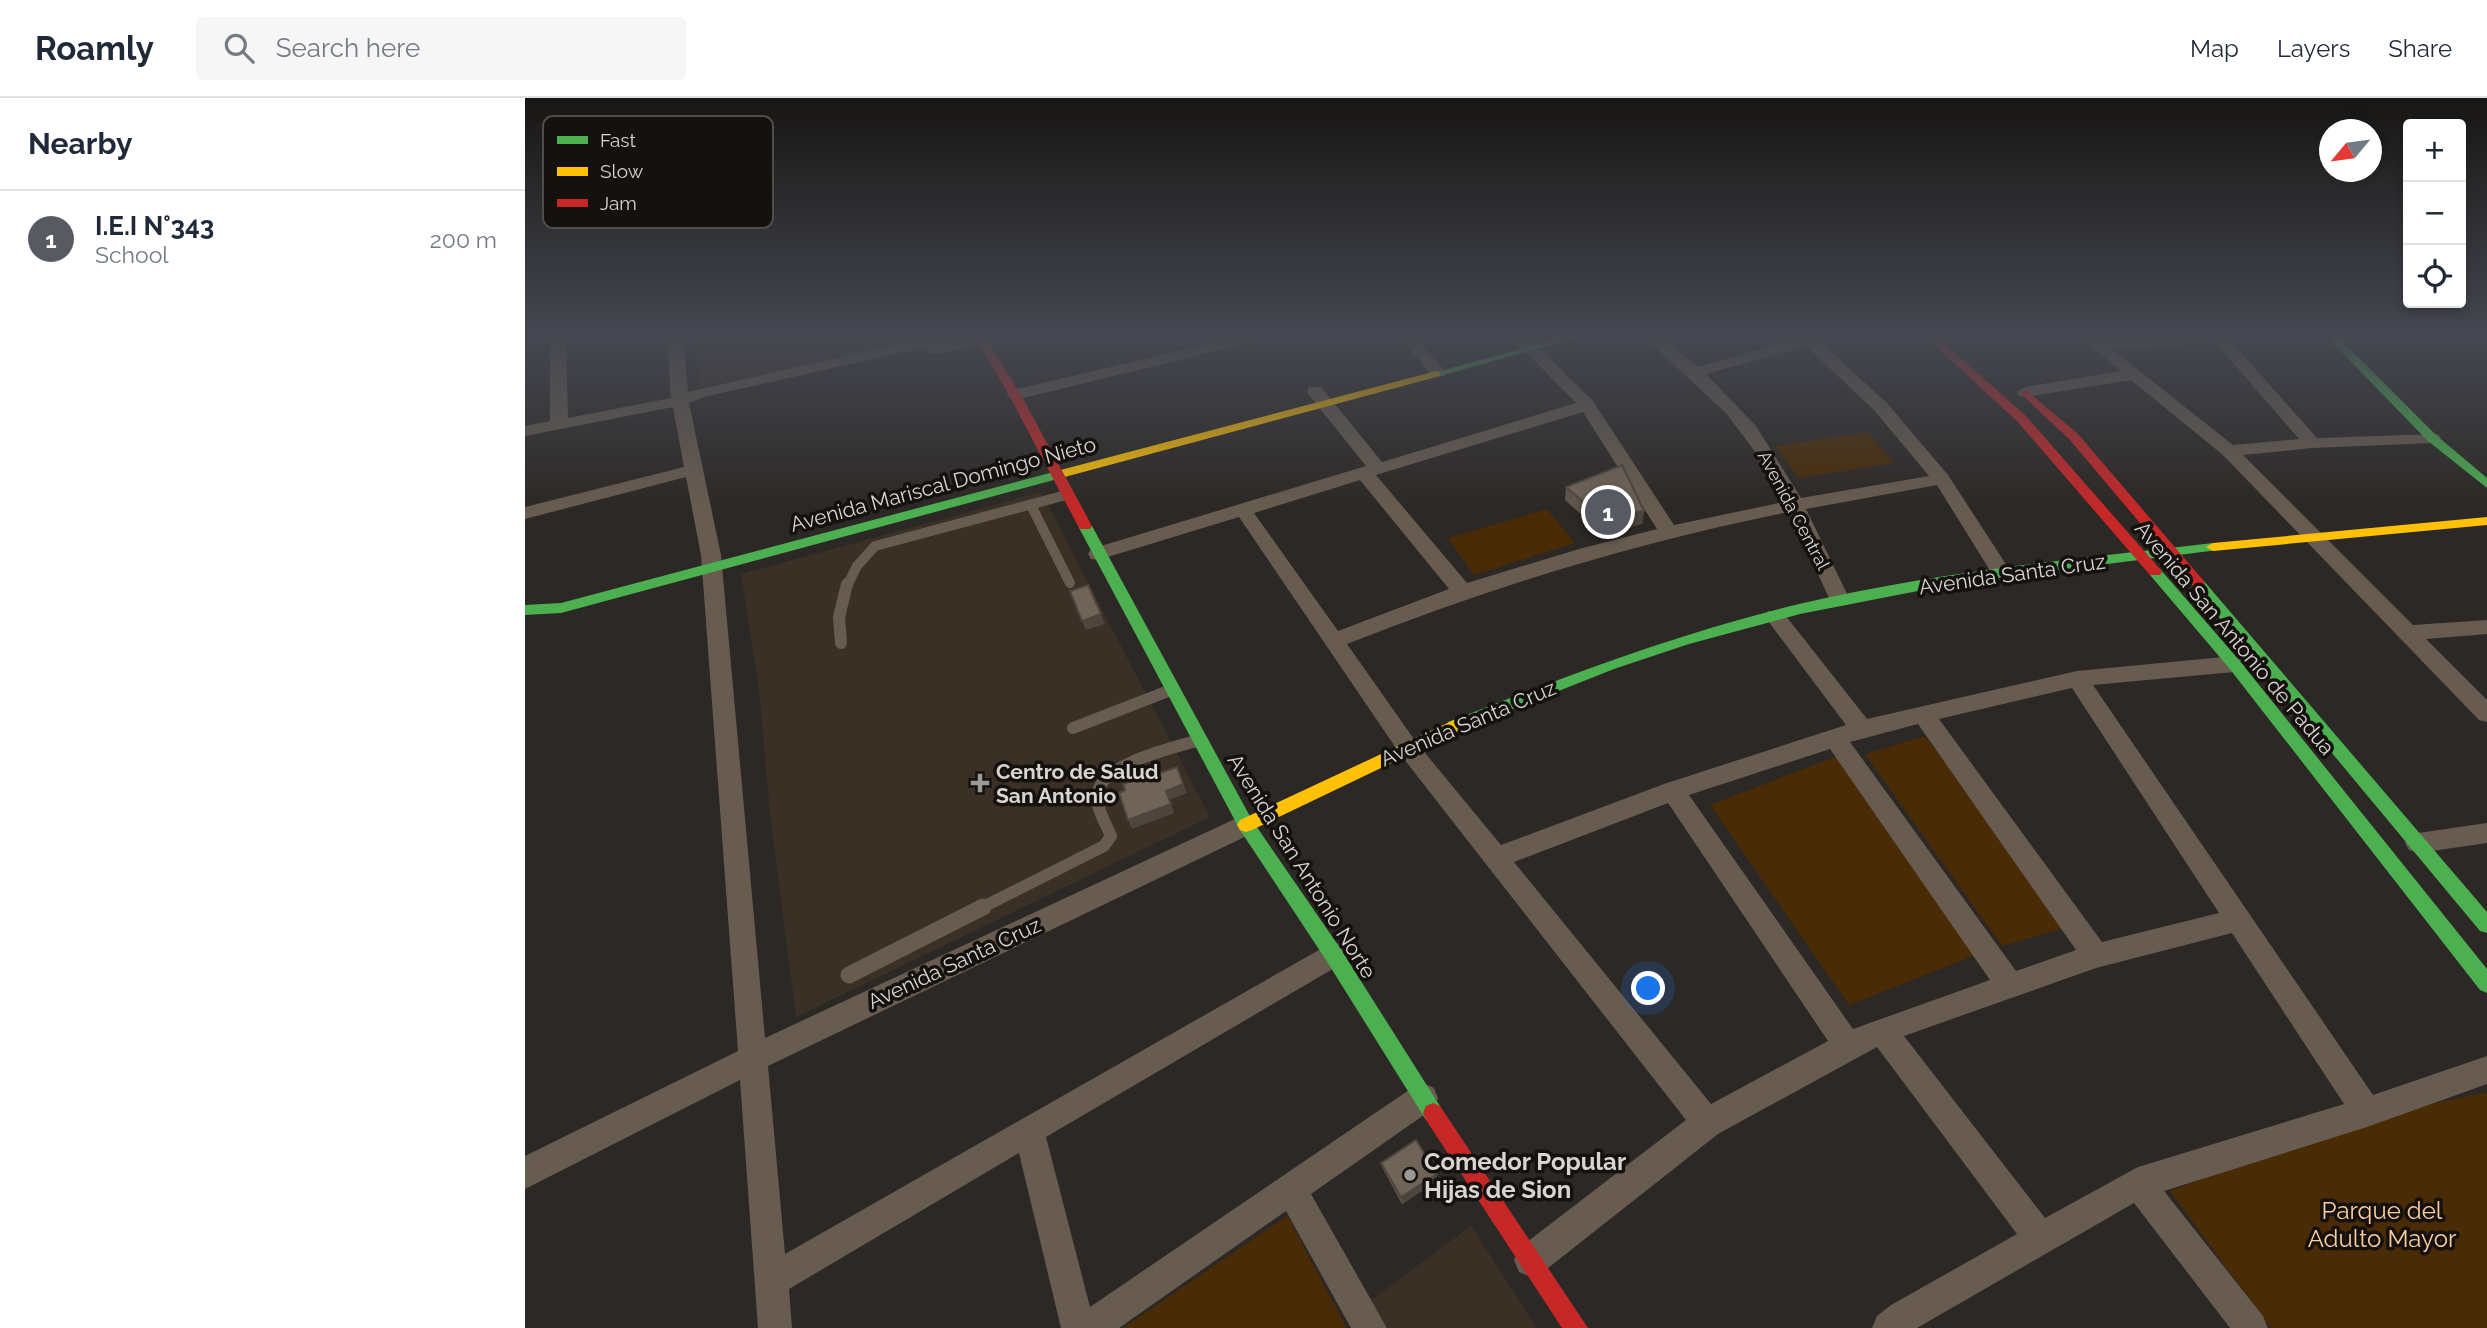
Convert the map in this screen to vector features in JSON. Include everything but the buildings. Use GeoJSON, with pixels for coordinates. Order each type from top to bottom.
{"type":"FeatureCollection","features":[{"type":"Feature","properties":{"kind":"street"},"geometry":{"type":"LineString","coordinates":[[559,394],[559,425]]}},
{"type":"Feature","properties":{"kind":"street"},"geometry":{"type":"LineString","coordinates":[[680,394],[712,562],[775,1328]]}},
{"type":"Feature","properties":{"kind":"street"},"geometry":{"type":"LineString","coordinates":[[525,432],[681,401],[696,394]]}},
{"type":"Feature","properties":{"kind":"street"},"geometry":{"type":"LineString","coordinates":[[681,401],[701,402],[734,394]]}},
{"type":"Feature","properties":{"kind":"street"},"geometry":{"type":"LineString","coordinates":[[1015,396],[1022,394]]}},
{"type":"Feature","properties":{"kind":"street","name":"Avenida Mariscal Domingo Nieto"},"geometry":{"type":"LineString","coordinates":[[525,611],[561,608],[712,562],[1330,394]]}},
{"type":"Feature","properties":{"kind":"street"},"geometry":{"type":"LineString","coordinates":[[1577,394],[1587,405],[1669,532]]}},
{"type":"Feature","properties":{"kind":"street","name":"Avenida Central"},"geometry":{"type":"LineString","coordinates":[[1718,394],[1765,453],[1794,504],[1840,600]]}},
{"type":"Feature","properties":{"kind":"street"},"geometry":{"type":"LineString","coordinates":[[1869,394],[1942,479],[2001,572]]}},
{"type":"Feature","properties":{"kind":"street","name":"Avenida San Antonio de Padua"},"geometry":{"type":"LineString","coordinates":[[1999,394],[2028,422],[2234,664],[2487,984]]}},
{"type":"Feature","properties":{"kind":"street","name":"Avenida San Antonio de Padua"},"geometry":{"type":"LineString","coordinates":[[2027,394],[2074,437],[2487,925]]}},
{"type":"Feature","properties":{"kind":"street"},"geometry":{"type":"LineString","coordinates":[[2160,394],[2229,451],[2487,714]]}},
{"type":"Feature","properties":{"kind":"street"},"geometry":{"type":"LineString","coordinates":[[2268,394],[2312,443]]}},
{"type":"Feature","properties":{"kind":"street"},"geometry":{"type":"LineString","coordinates":[[2389,394],[2432,438],[2487,484]]}},
{"type":"Feature","properties":{"kind":"street","name":"Avenida San Antonio Norte"},"geometry":{"type":"LineString","coordinates":[[1015,396],[1246,825],[1576,1328]]}},
{"type":"Feature","properties":{"kind":"street"},"geometry":{"type":"LineString","coordinates":[[1320,397],[1371,471],[1462,592]]}},
{"type":"Feature","properties":{"kind":"street"},"geometry":{"type":"LineString","coordinates":[[1098,554],[1587,405]]}},
{"type":"Feature","properties":{"kind":"street"},"geometry":{"type":"LineString","coordinates":[[2229,451],[2312,443],[2432,438]]}},
{"type":"Feature","properties":{"kind":"street"},"geometry":{"type":"LineString","coordinates":[[525,513],[694,470]]}},
{"type":"Feature","properties":{"kind":"street"},"geometry":{"type":"LineString","coordinates":[[1335,640],[1462,592],[1538,567],[1669,532],[1794,504],[1942,479]]}},
{"type":"Feature","properties":{"kind":"street"},"geometry":{"type":"LineString","coordinates":[[1243,510],[1408,748],[1707,1123]]}},
{"type":"Feature","properties":{"kind":"street","name":"Avenida Santa Cruz"},"geometry":{"type":"LineString","coordinates":[[525,1173],[752,1059],[1408,748],[1557,684],[1640,655],[1840,600],[2001,572],[2141,557],[2168,551],[2487,521]]}},
{"type":"Feature","properties":{"kind":"street","name":"Avenida Mariscal Domingo Nieto"},"geometry":{"type":"LineString","coordinates":[[525,604],[712,562]]}},
{"type":"Feature","properties":{"kind":"street"},"geometry":{"type":"LineString","coordinates":[[1775,616],[1862,729]]}},
{"type":"Feature","properties":{"kind":"street"},"geometry":{"type":"LineString","coordinates":[[2408,633],[2487,627]]}},
{"type":"Feature","properties":{"kind":"street"},"geometry":{"type":"LineString","coordinates":[[1496,858],[1673,792],[1862,729],[2077,678],[2234,664]]}},
{"type":"Feature","properties":{"kind":"street"},"geometry":{"type":"LineString","coordinates":[[2077,678],[2367,1112]]}},
{"type":"Feature","properties":{"kind":"street"},"geometry":{"type":"LineString","coordinates":[[1923,714],[2096,956]]}},
{"type":"Feature","properties":{"kind":"street"},"geometry":{"type":"LineString","coordinates":[[1833,737],[2010,985]]}},
{"type":"Feature","properties":{"kind":"street"},"geometry":{"type":"LineString","coordinates":[[1673,792],[1848,1046]]}},
{"type":"Feature","properties":{"kind":"street"},"geometry":{"type":"LineString","coordinates":[[2418,843],[2487,833]]}},
{"type":"Feature","properties":{"kind":"street"},"geometry":{"type":"LineString","coordinates":[[1531,1260],[1707,1123],[1848,1046],[1882,1030],[2096,956],[2238,920]]}},
{"type":"Feature","properties":{"kind":"street"},"geometry":{"type":"LineString","coordinates":[[772,1280],[1333,954]]}},
{"type":"Feature","properties":{"kind":"street"},"geometry":{"type":"LineString","coordinates":[[1882,1030],[2039,1237]]}},
{"type":"Feature","properties":{"kind":"street"},"geometry":{"type":"LineString","coordinates":[[1901,1324],[2039,1237],[2138,1183],[2367,1112],[2487,1070]]}},
{"type":"Feature","properties":{"kind":"street"},"geometry":{"type":"LineString","coordinates":[[1089,1328],[1423,1098]]}},
{"type":"Feature","properties":{"kind":"street"},"geometry":{"type":"LineString","coordinates":[[1029,1130],[1078,1328]]}},
{"type":"Feature","properties":{"kind":"street"},"geometry":{"type":"LineString","coordinates":[[2138,1183],[2251,1328]]}},
{"type":"Feature","properties":{"kind":"street"},"geometry":{"type":"LineString","coordinates":[[1291,1189],[1370,1328]]}},
{"type":"Feature","properties":{"kind":"lane"},"geometry":{"type":"LineString","coordinates":[[841,643],[838,612],[857,564],[875,547],[1066,495]]}},
{"type":"Feature","properties":{"kind":"lane"},"geometry":{"type":"LineString","coordinates":[[1031,505],[1070,583]]}},
{"type":"Feature","properties":{"kind":"lane"},"geometry":{"type":"LineString","coordinates":[[1073,728],[1171,690]]}},
{"type":"Feature","properties":{"kind":"lane"},"geometry":{"type":"LineString","coordinates":[[849,975],[1104,846],[1111,836],[1097,795],[1100,783],[1123,766],[1199,740]]}},
{"type":"Feature","properties":{"kind":"shaded area","name":"Centro de Salud San Antonio"},"geometry":{"type":"Polygon","coordinates":[[[1041,492],[1210,817],[796,1017],[770,815],[759,690],[741,574],[1041,492]]]}},
{"type":"Feature","properties":{"kind":"shaded area"},"geometry":{"type":"Polygon","coordinates":[[[1471,1226],[1537,1328],[1388,1328],[1371,1300],[1471,1226]]]}},
{"type":"Feature","properties":{"kind":"green space"},"geometry":{"type":"Polygon","coordinates":[[[1868,432],[1894,463],[1798,478],[1775,446],[1868,432]]]}},
{"type":"Feature","properties":{"kind":"green space"},"geometry":{"type":"Polygon","coordinates":[[[1547,509],[1575,543],[1474,575],[1448,538],[1547,509]]]}},
{"type":"Feature","properties":{"kind":"green space"},"geometry":{"type":"Polygon","coordinates":[[[1925,736],[2068,927],[2002,946],[1865,754],[1925,736]]]}},
{"type":"Feature","properties":{"kind":"green space"},"geometry":{"type":"Polygon","coordinates":[[[1845,753],[1983,952],[1849,1005],[1710,805],[1845,753]]]}},
{"type":"Feature","properties":{"kind":"green space","name":"Parque del Adulto Mayor"},"geometry":{"type":"Polygon","coordinates":[[[2487,1092],[2487,1328],[2271,1328],[2170,1191],[2366,1118],[2487,1092]]]}},
{"type":"Feature","properties":{"kind":"green space"},"geometry":{"type":"Polygon","coordinates":[[[1287,1216],[1347,1328],[1123,1328],[1287,1216]]]}},
{"type":"Feature","properties":{"kind":"traffic: fast"},"geometry":{"type":"LineString","coordinates":[[2389,394],[2432,438],[2487,484]]}},
{"type":"Feature","properties":{"kind":"traffic: fast"},"geometry":{"type":"LineString","coordinates":[[525,610],[561,608],[1057,475]]}},
{"type":"Feature","properties":{"kind":"traffic: fast"},"geometry":{"type":"LineString","coordinates":[[1085,526],[1246,825],[1333,954],[1433,1113]]}},
{"type":"Feature","properties":{"kind":"traffic: fast"},"geometry":{"type":"LineString","coordinates":[[1454,726],[1609,665],[1685,640],[1800,609],[1964,577],[2213,547]]}},
{"type":"Feature","properties":{"kind":"traffic: fast"},"geometry":{"type":"LineString","coordinates":[[2155,572],[2234,664],[2487,984]]}},
{"type":"Feature","properties":{"kind":"traffic: fast"},"geometry":{"type":"LineString","coordinates":[[2198,583],[2487,925]]}},
{"type":"Feature","properties":{"kind":"traffic: slow"},"geometry":{"type":"LineString","coordinates":[[1057,475],[1359,394]]}},
{"type":"Feature","properties":{"kind":"traffic: slow"},"geometry":{"type":"LineString","coordinates":[[2213,547],[2487,521]]}},
{"type":"Feature","properties":{"kind":"traffic: slow"},"geometry":{"type":"LineString","coordinates":[[1246,825],[1454,726]]}},
{"type":"Feature","properties":{"kind":"traffic: jam"},"geometry":{"type":"LineString","coordinates":[[1015,394],[1085,526]]}},
{"type":"Feature","properties":{"kind":"traffic: jam"},"geometry":{"type":"LineString","coordinates":[[1997,394],[2049,448],[2155,572]]}},
{"type":"Feature","properties":{"kind":"traffic: jam"},"geometry":{"type":"LineString","coordinates":[[2028,394],[2074,437],[2198,583]]}},
{"type":"Feature","properties":{"kind":"traffic: jam"},"geometry":{"type":"LineString","coordinates":[[1433,1113],[1576,1328]]}},
{"type":"Feature","properties":{"kind":"place","name":"I.E.I N°343"},"geometry":{"type":"Point","coordinates":[1608,512]}},
{"type":"Feature","properties":{"kind":"place","name":"Centro de Salud San Antonio"},"geometry":{"type":"Point","coordinates":[980,783]}},
{"type":"Feature","properties":{"kind":"place","name":"Comedor Popular Hijas de Sion"},"geometry":{"type":"Point","coordinates":[1410,1175]}}]}
